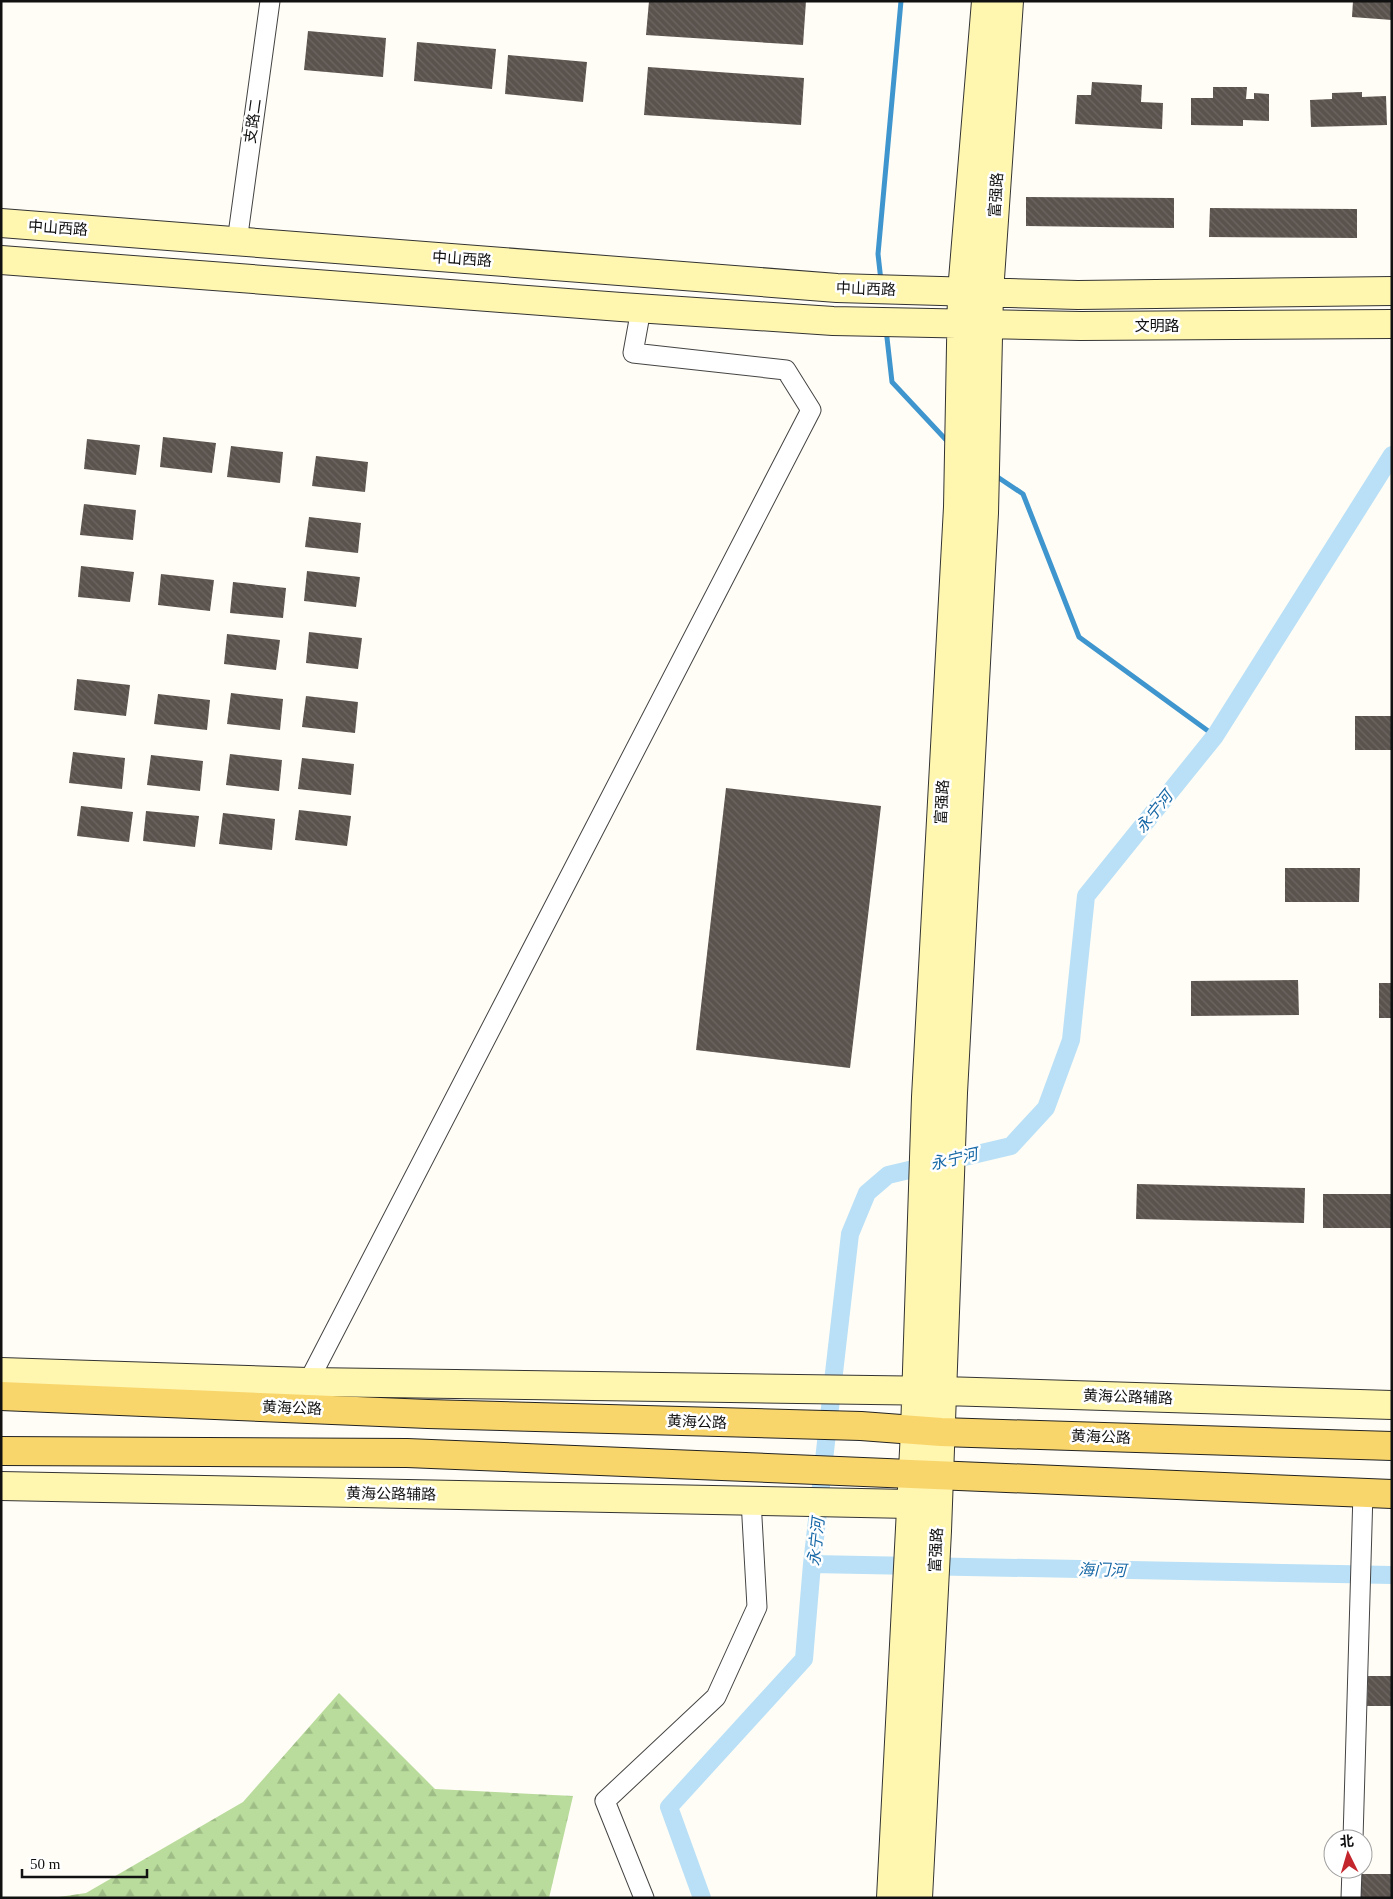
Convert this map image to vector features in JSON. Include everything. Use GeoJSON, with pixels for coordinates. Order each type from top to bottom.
{"type":"FeatureCollection","features":[{"type":"Feature","properties":{"kind":"main road","name":"富强路"},"geometry":{"type":"LineString","coordinates":[[936,1204],[926,1097],[958,507],[962,292],[986,1]]}},
{"type":"Feature","properties":{"kind":"main road","name":"富强路"},"geometry":{"type":"LineString","coordinates":[[891,1898],[912,1475],[928,1431],[936,1204],[953,1093],[984,513],[989,293],[1009,1]]}},
{"type":"Feature","properties":{"kind":"main road","name":"中山西路"},"geometry":{"type":"LineString","coordinates":[[1,224],[837,288],[923,291]]}},
{"type":"Feature","properties":{"kind":"main road"},"geometry":{"type":"LineString","coordinates":[[1,260],[641,309]]}},
{"type":"Feature","properties":{"kind":"main road","name":"文明路"},"geometry":{"type":"LineString","coordinates":[[923,291],[1088,295],[1392,291]]}},
{"type":"Feature","properties":{"kind":"main road","name":"文明路"},"geometry":{"type":"LineString","coordinates":[[641,309],[834,321],[962,324],[1081,326],[1392,324]]}},
{"type":"Feature","properties":{"kind":"main road"},"geometry":{"type":"LineString","coordinates":[[1,1372],[308,1382]]}},
{"type":"Feature","properties":{"kind":"main road","name":"黄海公路辅路"},"geometry":{"type":"LineString","coordinates":[[308,1382],[930,1391],[1392,1405]]}},
{"type":"Feature","properties":{"kind":"main road","name":"黄海公路"},"geometry":{"type":"LineString","coordinates":[[1,1396],[428,1414],[861,1426],[928,1431],[1392,1446]]}},
{"type":"Feature","properties":{"kind":"main road","name":"富强路"},"geometry":{"type":"LineString","coordinates":[[918,1898],[940,1475],[928,1431]]}},
{"type":"Feature","properties":{"kind":"main road"},"geometry":{"type":"LineString","coordinates":[[1,1450],[407,1453],[1392,1494]]}},
{"type":"Feature","properties":{"kind":"main road"},"geometry":{"type":"LineString","coordinates":[[910,1517],[940,1475]]}},
{"type":"Feature","properties":{"kind":"main road","name":"黄海公路辅路"},"geometry":{"type":"LineString","coordinates":[[1,1486],[854,1502],[910,1517]]}},
{"type":"Feature","properties":{"kind":"street","name":"支路二"},"geometry":{"type":"LineString","coordinates":[[236,242],[270,1]]}},
{"type":"Feature","properties":{"kind":"street"},"geometry":{"type":"LineString","coordinates":[[295,1408],[811,410],[786,370],[633,353],[641,309]]}},
{"type":"Feature","properties":{"kind":"street"},"geometry":{"type":"LineString","coordinates":[[1353,1829],[1364,1492]]}},
{"type":"Feature","properties":{"kind":"street"},"geometry":{"type":"LineString","coordinates":[[644,1898],[605,1801],[716,1697],[757,1607],[751,1500]]}},
{"type":"Feature","properties":{"kind":"street"},"geometry":{"type":"LineString","coordinates":[[1351,1898],[1352,1879]]}},
{"type":"Feature","properties":{"kind":"green space"},"geometry":{"type":"Polygon","coordinates":[[[339,1693],[435,1789],[573,1796],[549,1898],[52,1898],[86,1893],[243,1802],[339,1693]]]}},
{"type":"Feature","properties":{"kind":"building"},"geometry":{"type":"Polygon","coordinates":[[[649,1],[806,1],[803,45],[646,35],[649,1]]]}},
{"type":"Feature","properties":{"kind":"building"},"geometry":{"type":"Polygon","coordinates":[[[1353,1],[1392,1],[1392,20],[1352,17],[1353,1]]]}},
{"type":"Feature","properties":{"kind":"building"},"geometry":{"type":"Polygon","coordinates":[[[308,31],[386,38],[383,77],[304,70],[308,31]]]}},
{"type":"Feature","properties":{"kind":"building"},"geometry":{"type":"Polygon","coordinates":[[[417,42],[496,49],[492,89],[414,81],[417,42]]]}},
{"type":"Feature","properties":{"kind":"building"},"geometry":{"type":"Polygon","coordinates":[[[508,55],[587,62],[583,102],[505,94],[508,55]]]}},
{"type":"Feature","properties":{"kind":"building"},"geometry":{"type":"Polygon","coordinates":[[[648,67],[804,78],[801,125],[644,115],[648,67]]]}},
{"type":"Feature","properties":{"kind":"building"},"geometry":{"type":"Polygon","coordinates":[[[1092,82],[1142,85],[1141,102],[1163,103],[1162,129],[1075,124],[1077,95],[1091,95],[1092,82]]]}},
{"type":"Feature","properties":{"kind":"building"},"geometry":{"type":"Polygon","coordinates":[[[1213,87],[1247,87],[1246,99],[1254,99],[1254,93],[1269,94],[1269,121],[1243,120],[1243,126],[1191,125],[1191,98],[1213,98],[1213,87]]]}},
{"type":"Feature","properties":{"kind":"building"},"geometry":{"type":"Polygon","coordinates":[[[1362,92],[1362,97],[1386,96],[1387,125],[1311,127],[1310,100],[1332,99],[1332,93],[1362,92]]]}},
{"type":"Feature","properties":{"kind":"building"},"geometry":{"type":"Polygon","coordinates":[[[1026,197],[1174,198],[1174,228],[1026,226],[1026,197]]]}},
{"type":"Feature","properties":{"kind":"building"},"geometry":{"type":"Polygon","coordinates":[[[1210,208],[1357,209],[1357,238],[1209,237],[1210,208]]]}},
{"type":"Feature","properties":{"kind":"building"},"geometry":{"type":"Polygon","coordinates":[[[163,437],[216,443],[212,473],[160,467],[163,437]]]}},
{"type":"Feature","properties":{"kind":"building"},"geometry":{"type":"Polygon","coordinates":[[[87,439],[140,445],[136,475],[84,469],[87,439]]]}},
{"type":"Feature","properties":{"kind":"building"},"geometry":{"type":"Polygon","coordinates":[[[231,446],[283,452],[280,483],[227,477],[231,446]]]}},
{"type":"Feature","properties":{"kind":"building"},"geometry":{"type":"Polygon","coordinates":[[[316,456],[368,462],[365,492],[312,486],[316,456]]]}},
{"type":"Feature","properties":{"kind":"building"},"geometry":{"type":"Polygon","coordinates":[[[84,504],[136,510],[133,540],[80,535],[84,504]]]}},
{"type":"Feature","properties":{"kind":"building"},"geometry":{"type":"Polygon","coordinates":[[[309,517],[361,523],[358,553],[305,547],[309,517]]]}},
{"type":"Feature","properties":{"kind":"building"},"geometry":{"type":"Polygon","coordinates":[[[81,566],[134,572],[130,602],[78,597],[81,566]]]}},
{"type":"Feature","properties":{"kind":"building"},"geometry":{"type":"Polygon","coordinates":[[[307,571],[360,577],[356,607],[304,601],[307,571]]]}},
{"type":"Feature","properties":{"kind":"building"},"geometry":{"type":"Polygon","coordinates":[[[161,574],[214,580],[210,611],[158,605],[161,574]]]}},
{"type":"Feature","properties":{"kind":"building"},"geometry":{"type":"Polygon","coordinates":[[[233,582],[286,588],[283,618],[230,613],[233,582]]]}},
{"type":"Feature","properties":{"kind":"building"},"geometry":{"type":"Polygon","coordinates":[[[309,632],[362,638],[358,669],[306,663],[309,632]]]}},
{"type":"Feature","properties":{"kind":"building"},"geometry":{"type":"Polygon","coordinates":[[[227,634],[280,640],[276,670],[224,664],[227,634]]]}},
{"type":"Feature","properties":{"kind":"building"},"geometry":{"type":"Polygon","coordinates":[[[77,679],[130,685],[126,716],[74,710],[77,679]]]}},
{"type":"Feature","properties":{"kind":"building"},"geometry":{"type":"Polygon","coordinates":[[[231,693],[283,699],[280,730],[227,724],[231,693]]]}},
{"type":"Feature","properties":{"kind":"building"},"geometry":{"type":"Polygon","coordinates":[[[158,694],[210,700],[207,730],[154,724],[158,694]]]}},
{"type":"Feature","properties":{"kind":"building"},"geometry":{"type":"Polygon","coordinates":[[[306,696],[358,702],[355,733],[302,727],[306,696]]]}},
{"type":"Feature","properties":{"kind":"building"},"geometry":{"type":"Polygon","coordinates":[[[1355,716],[1392,716],[1392,750],[1355,750],[1355,716]]]}},
{"type":"Feature","properties":{"kind":"building"},"geometry":{"type":"Polygon","coordinates":[[[73,752],[125,758],[122,789],[69,783],[73,752]]]}},
{"type":"Feature","properties":{"kind":"building"},"geometry":{"type":"Polygon","coordinates":[[[230,754],[282,760],[279,791],[226,785],[230,754]]]}},
{"type":"Feature","properties":{"kind":"building"},"geometry":{"type":"Polygon","coordinates":[[[151,755],[203,761],[200,791],[147,785],[151,755]]]}},
{"type":"Feature","properties":{"kind":"building"},"geometry":{"type":"Polygon","coordinates":[[[302,758],[354,764],[351,795],[298,789],[302,758]]]}},
{"type":"Feature","properties":{"kind":"building"},"geometry":{"type":"Polygon","coordinates":[[[726,788],[881,806],[850,1068],[696,1050],[726,788]]]}},
{"type":"Feature","properties":{"kind":"building"},"geometry":{"type":"Polygon","coordinates":[[[81,806],[133,812],[129,842],[77,836],[81,806]]]}},
{"type":"Feature","properties":{"kind":"building"},"geometry":{"type":"Polygon","coordinates":[[[299,810],[351,816],[347,846],[295,840],[299,810]]]}},
{"type":"Feature","properties":{"kind":"building"},"geometry":{"type":"Polygon","coordinates":[[[146,811],[199,816],[195,847],[143,841],[146,811]]]}},
{"type":"Feature","properties":{"kind":"building"},"geometry":{"type":"Polygon","coordinates":[[[223,813],[275,819],[272,850],[219,844],[223,813]]]}},
{"type":"Feature","properties":{"kind":"building"},"geometry":{"type":"Polygon","coordinates":[[[1285,868],[1360,868],[1359,902],[1285,902],[1285,868]]]}},
{"type":"Feature","properties":{"kind":"building"},"geometry":{"type":"Polygon","coordinates":[[[1298,980],[1299,1015],[1191,1016],[1191,981],[1298,980]]]}},
{"type":"Feature","properties":{"kind":"building"},"geometry":{"type":"Polygon","coordinates":[[[1379,983],[1392,983],[1392,1018],[1379,1018],[1379,983]]]}},
{"type":"Feature","properties":{"kind":"building"},"geometry":{"type":"Polygon","coordinates":[[[1137,1184],[1305,1188],[1304,1223],[1136,1219],[1137,1184]]]}},
{"type":"Feature","properties":{"kind":"building"},"geometry":{"type":"Polygon","coordinates":[[[1323,1194],[1392,1194],[1392,1228],[1323,1228],[1323,1194]]]}},
{"type":"Feature","properties":{"kind":"building"},"geometry":{"type":"Polygon","coordinates":[[[1368,1676],[1392,1676],[1392,1706],[1367,1706],[1368,1676]]]}},
{"type":"Feature","properties":{"kind":"building"},"geometry":{"type":"Polygon","coordinates":[[[1373,1874],[1392,1874],[1392,1898],[1358,1898],[1358,1879],[1373,1879],[1373,1874]]]}},
{"type":"Feature","properties":{"kind":"waterway"},"geometry":{"type":"LineString","coordinates":[[881,281],[878,254],[901,1]]}},
{"type":"Feature","properties":{"kind":"waterway"},"geometry":{"type":"LineString","coordinates":[[886,329],[892,382],[949,443]]}},
{"type":"Feature","properties":{"kind":"waterway","name":"永宁河"},"geometry":{"type":"LineString","coordinates":[[702,1898],[669,1807],[804,1659],[812,1564],[850,1234],[867,1193],[888,1175],[1011,1146],[1046,1108],[1071,1040],[1086,896],[1215,736],[1392,455]]}},
{"type":"Feature","properties":{"kind":"waterway"},"geometry":{"type":"LineString","coordinates":[[993,474],[1023,494],[1079,637],[1215,736]]}},
{"type":"Feature","properties":{"kind":"waterway","name":"海门河"},"geometry":{"type":"LineString","coordinates":[[812,1564],[1392,1575]]}}]}
